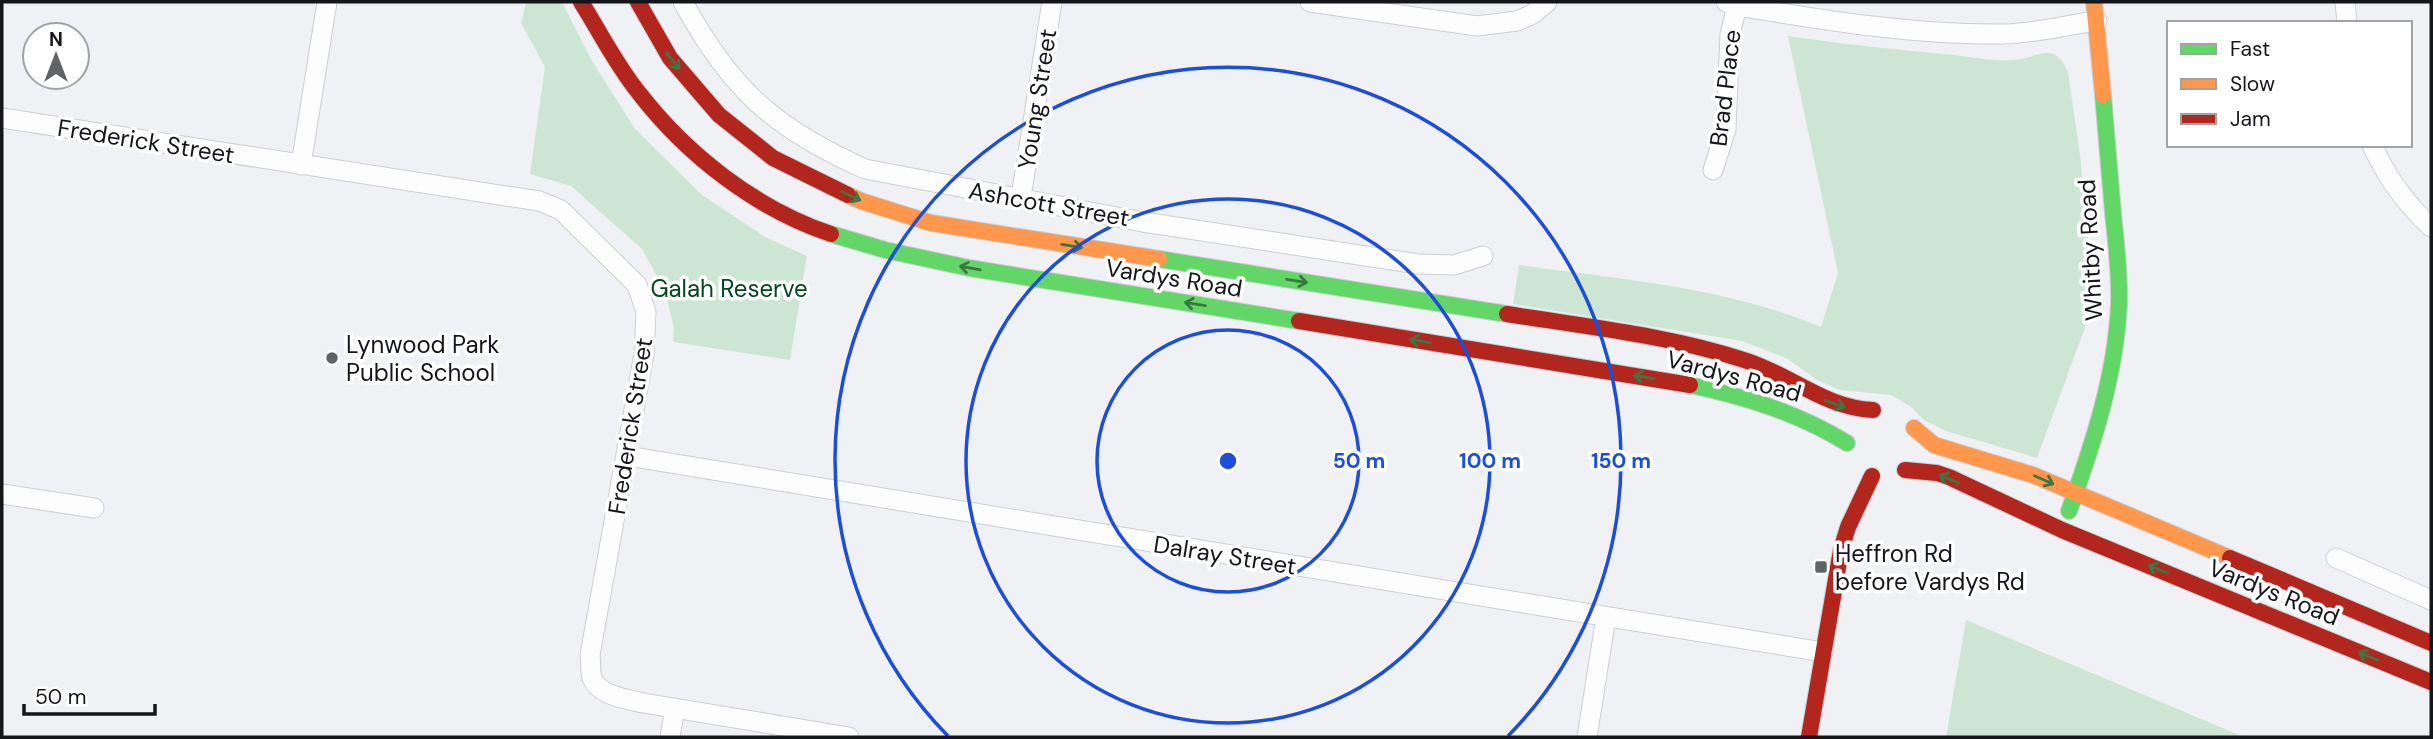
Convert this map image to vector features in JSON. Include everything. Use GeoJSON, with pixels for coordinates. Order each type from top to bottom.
{"type":"FeatureCollection","features":[{"type":"Feature","properties":{"kind":"main road","name":"Vardys Road"},"geometry":{"type":"LineString","coordinates":[[581,2],[637,91],[674,133],[727,178],[783,214],[826,233],[874,247],[969,268],[1681,383],[1737,396],[1825,427],[1852,443],[1889,475],[1949,477],[2062,530],[2431,682]]}},
{"type":"Feature","properties":{"kind":"main road","name":"Vardys Road"},"geometry":{"type":"LineString","coordinates":[[638,2],[670,58],[719,116],[773,158],[861,201],[943,225],[1671,340],[1769,368],[1785,375],[1826,402],[1841,407],[1879,409],[1852,443]]}},
{"type":"Feature","properties":{"kind":"main road","name":"Whitby Road"},"geometry":{"type":"LineString","coordinates":[[2062,530],[2076,494],[2111,371],[2120,308],[2096,11]]}},
{"type":"Feature","properties":{"kind":"main road","name":"Vardys Road"},"geometry":{"type":"LineString","coordinates":[[1889,475],[1912,461],[1917,450],[1910,424],[1934,445],[2032,475],[2431,643]]}},
{"type":"Feature","properties":{"kind":"main road"},"geometry":{"type":"LineString","coordinates":[[1809,737],[1841,550],[1848,527],[1889,475]]}},
{"type":"Feature","properties":{"kind":"street"},"geometry":{"type":"LineString","coordinates":[[301,165],[327,2]]}},
{"type":"Feature","properties":{"kind":"street","name":"Ashcott Street"},"geometry":{"type":"LineString","coordinates":[[683,2],[700,33],[747,94],[782,124],[823,150],[865,170],[939,185],[1021,197],[1143,222],[1418,264],[1454,265],[1483,256]]}},
{"type":"Feature","properties":{"kind":"street","name":"Young Street"},"geometry":{"type":"LineString","coordinates":[[1021,197],[1052,2]]}},
{"type":"Feature","properties":{"kind":"street"},"geometry":{"type":"LineString","coordinates":[[1310,2],[1478,26],[1517,20],[1547,2]]}},
{"type":"Feature","properties":{"kind":"street"},"geometry":{"type":"LineString","coordinates":[[2345,2],[2347,21]]}},
{"type":"Feature","properties":{"kind":"street"},"geometry":{"type":"LineString","coordinates":[[1732,4],[1855,24],[2004,34],[2096,11]]}},
{"type":"Feature","properties":{"kind":"street","name":"Brad Place"},"geometry":{"type":"LineString","coordinates":[[1713,170],[1726,130],[1732,4]]}},
{"type":"Feature","properties":{"kind":"street","name":"Frederick Street"},"geometry":{"type":"LineString","coordinates":[[2,118],[539,201],[561,211],[637,285],[647,323],[627,456],[590,654],[592,677],[600,689],[620,697],[849,737]]}},
{"type":"Feature","properties":{"kind":"street"},"geometry":{"type":"LineString","coordinates":[[2373,147],[2387,176],[2431,228]]}},
{"type":"Feature","properties":{"kind":"street","name":"Dalray Street"},"geometry":{"type":"LineString","coordinates":[[627,456],[1823,652]]}},
{"type":"Feature","properties":{"kind":"street"},"geometry":{"type":"LineString","coordinates":[[2,494],[94,508]]}},
{"type":"Feature","properties":{"kind":"street"},"geometry":{"type":"LineString","coordinates":[[2336,558],[2431,600]]}},
{"type":"Feature","properties":{"kind":"street"},"geometry":{"type":"LineString","coordinates":[[1587,737],[1606,617]]}},
{"type":"Feature","properties":{"kind":"street"},"geometry":{"type":"LineString","coordinates":[[670,737],[675,708]]}},
{"type":"Feature","properties":{"kind":"green space","name":"Galah Reserve"},"geometry":{"type":"Polygon","coordinates":[[[526,2],[562,2],[592,61],[635,129],[702,195],[765,237],[807,256],[790,360],[673,342],[674,328],[665,291],[642,249],[571,186],[530,174],[545,67],[521,23],[526,2]]]}},
{"type":"Feature","properties":{"kind":"green space"},"geometry":{"type":"Polygon","coordinates":[[[1788,36],[1999,60],[2023,59],[2051,53],[2057,56],[2068,72],[2080,155],[2094,303],[2037,458],[1946,431],[1924,420],[1910,406],[1891,395],[1840,390],[1817,380],[1788,359],[1742,341],[1513,304],[1519,265],[1710,293],[1785,313],[1821,327],[1838,273],[1788,36]]]}},
{"type":"Feature","properties":{"kind":"green space"},"geometry":{"type":"Polygon","coordinates":[[[1966,620],[2244,737],[1946,737],[1966,620]]]}},
{"type":"Feature","properties":{"kind":"traffic: fast"},"geometry":{"type":"LineString","coordinates":[[2069,511],[2102,409],[2117,330],[2118,269],[2103,95]]}},
{"type":"Feature","properties":{"kind":"traffic: fast"},"geometry":{"type":"LineString","coordinates":[[831,234],[885,250],[969,268],[1299,321]]}},
{"type":"Feature","properties":{"kind":"traffic: fast"},"geometry":{"type":"LineString","coordinates":[[1159,259],[1507,314]]}},
{"type":"Feature","properties":{"kind":"traffic: fast"},"geometry":{"type":"LineString","coordinates":[[1690,385],[1771,407],[1810,423],[1847,443]]}},
{"type":"Feature","properties":{"kind":"traffic: slow"},"geometry":{"type":"LineString","coordinates":[[2094,2],[2103,95]]}},
{"type":"Feature","properties":{"kind":"traffic: slow"},"geometry":{"type":"LineString","coordinates":[[848,195],[931,223],[1159,259]]}},
{"type":"Feature","properties":{"kind":"traffic: slow"},"geometry":{"type":"LineString","coordinates":[[1914,428],[1934,445],[2033,475],[2230,558]]}},
{"type":"Feature","properties":{"kind":"traffic: jam"},"geometry":{"type":"LineString","coordinates":[[581,2],[631,82],[679,138],[750,195],[776,210],[831,234]]}},
{"type":"Feature","properties":{"kind":"traffic: jam"},"geometry":{"type":"LineString","coordinates":[[638,2],[670,58],[719,115],[773,158],[848,195]]}},
{"type":"Feature","properties":{"kind":"traffic: jam"},"geometry":{"type":"LineString","coordinates":[[1507,314],[1627,332],[1715,351],[1761,366],[1839,403],[1873,410]]}},
{"type":"Feature","properties":{"kind":"traffic: jam"},"geometry":{"type":"LineString","coordinates":[[1299,321],[1690,385]]}},
{"type":"Feature","properties":{"kind":"traffic: jam"},"geometry":{"type":"LineString","coordinates":[[1905,470],[1949,477],[2062,530],[2431,682]]}},
{"type":"Feature","properties":{"kind":"traffic: jam"},"geometry":{"type":"LineString","coordinates":[[1809,737],[1841,550],[1848,527],[1872,476]]}},
{"type":"Feature","properties":{"kind":"traffic: jam"},"geometry":{"type":"LineString","coordinates":[[2230,558],[2431,643]]}},
{"type":"Feature","properties":{"kind":"place","name":"Lynwood Park Public School"},"geometry":{"type":"Point","coordinates":[332,358]}},
{"type":"Feature","properties":{"kind":"place","name":"Heffron Rd before Vardys Rd"},"geometry":{"type":"Point","coordinates":[1821,567]}}]}
